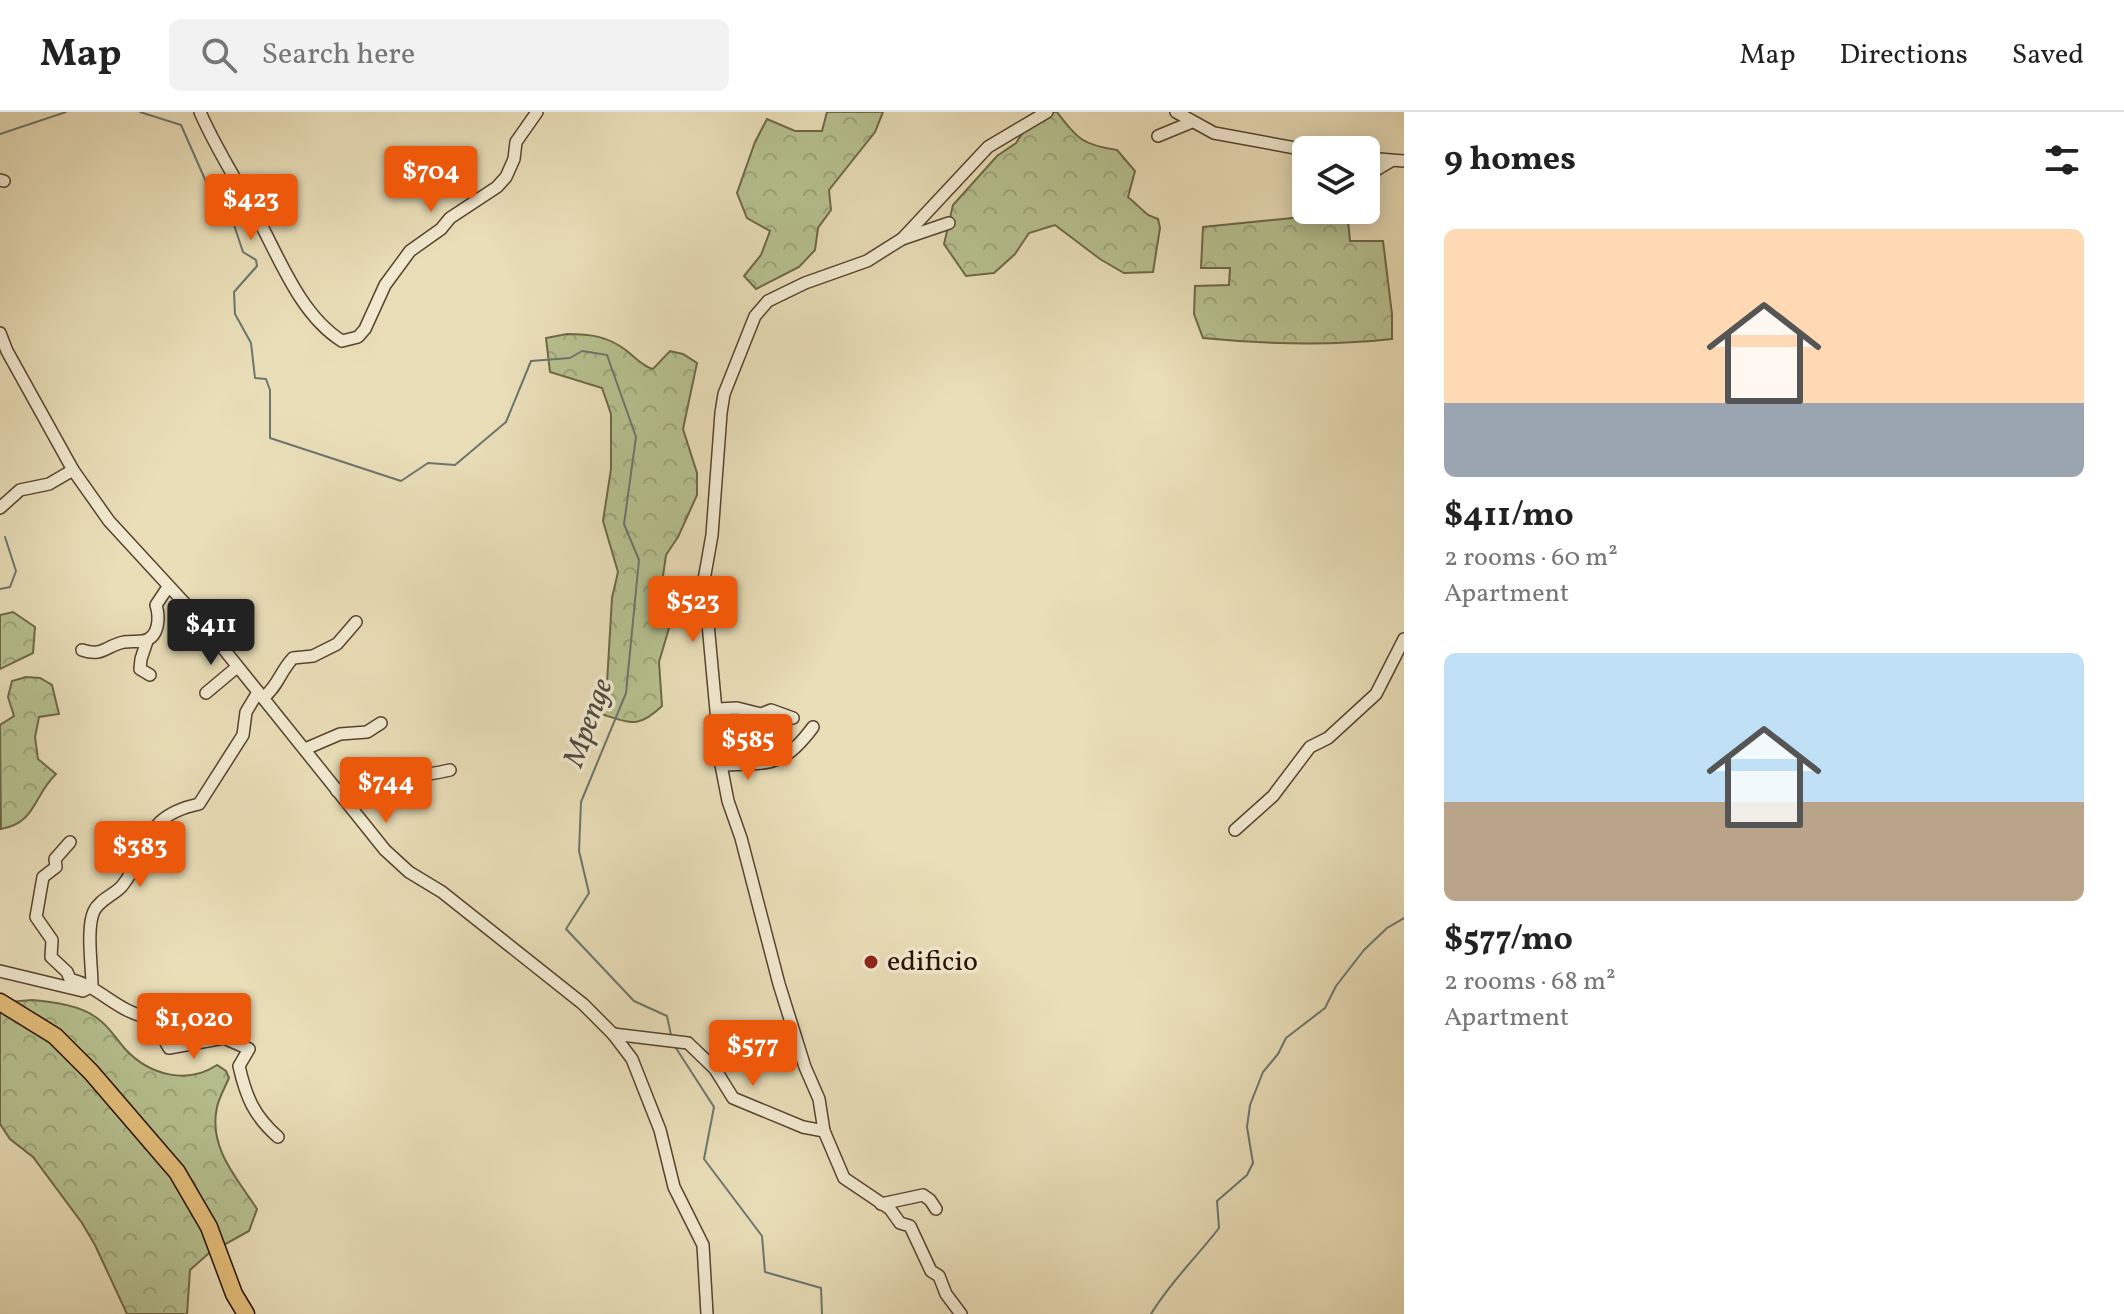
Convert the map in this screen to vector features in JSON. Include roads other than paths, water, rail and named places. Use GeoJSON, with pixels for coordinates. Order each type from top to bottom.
{"type":"FeatureCollection","features":[{"type":"Feature","properties":{"kind":"highway"},"geometry":{"type":"LineString","coordinates":[[0,1002],[55,1036],[91,1072],[177,1172],[209,1227],[234,1294],[246,1314]]}},
{"type":"Feature","properties":{"kind":"street"},"geometry":{"type":"LineString","coordinates":[[200,112],[227,169],[291,279],[319,323],[342,341],[358,337],[365,329],[385,285],[410,251],[441,229],[450,218],[497,187],[506,177],[514,159],[516,142],[537,112]]}},
{"type":"Feature","properties":{"kind":"street"},"geometry":{"type":"LineString","coordinates":[[902,239],[988,147],[1047,112]]}},
{"type":"Feature","properties":{"kind":"street"},"geometry":{"type":"LineString","coordinates":[[1176,112],[1214,133],[1292,148]]}},
{"type":"Feature","properties":{"kind":"street"},"geometry":{"type":"LineString","coordinates":[[1158,136],[1192,122]]}},
{"type":"Feature","properties":{"kind":"street"},"geometry":{"type":"LineString","coordinates":[[1380,160],[1404,161]]}},
{"type":"Feature","properties":{"kind":"street"},"geometry":{"type":"LineString","coordinates":[[1380,168],[1391,161]]}},
{"type":"Feature","properties":{"kind":"street"},"geometry":{"type":"LineString","coordinates":[[949,223],[902,239],[867,261],[805,283],[768,301],[755,316],[724,394],[712,535],[704,580],[721,765],[728,801],[741,838],[779,984],[805,1067],[819,1099],[824,1131],[844,1178],[890,1209],[900,1223],[910,1226],[931,1271],[939,1276],[946,1294],[961,1314]]}},
{"type":"Feature","properties":{"kind":"street"},"geometry":{"type":"LineString","coordinates":[[0,333],[73,470],[109,521],[202,622],[357,817],[399,864],[442,892],[571,995],[613,1034],[632,1059],[660,1130],[674,1187],[703,1245],[707,1314]]}},
{"type":"Feature","properties":{"kind":"street"},"geometry":{"type":"LineString","coordinates":[[0,508],[20,490],[49,484],[73,470]]}},
{"type":"Feature","properties":{"kind":"street"},"geometry":{"type":"LineString","coordinates":[[150,675],[140,669],[141,659],[160,616],[156,605],[168,587]]}},
{"type":"Feature","properties":{"kind":"street"},"geometry":{"type":"LineString","coordinates":[[92,986],[91,922],[95,908],[120,888],[136,864],[154,826],[178,808],[199,804],[243,735],[246,712],[261,695],[278,686],[283,669],[293,658],[313,656],[337,644],[356,622]]}},
{"type":"Feature","properties":{"kind":"street"},"geometry":{"type":"LineString","coordinates":[[1235,830],[1273,796],[1310,747],[1328,738],[1376,694],[1404,639]]}},
{"type":"Feature","properties":{"kind":"street"},"geometry":{"type":"LineString","coordinates":[[82,650],[94,654],[122,642],[147,641]]}},
{"type":"Feature","properties":{"kind":"street"},"geometry":{"type":"LineString","coordinates":[[206,693],[237,667]]}},
{"type":"Feature","properties":{"kind":"street"},"geometry":{"type":"LineString","coordinates":[[718,709],[737,708],[761,714],[771,710],[793,718]]}},
{"type":"Feature","properties":{"kind":"street"},"geometry":{"type":"LineString","coordinates":[[305,749],[340,734],[367,732],[381,723]]}},
{"type":"Feature","properties":{"kind":"street"},"geometry":{"type":"LineString","coordinates":[[721,765],[780,760],[794,751],[813,727]]}},
{"type":"Feature","properties":{"kind":"street"},"geometry":{"type":"LineString","coordinates":[[337,791],[450,770]]}},
{"type":"Feature","properties":{"kind":"street"},"geometry":{"type":"LineString","coordinates":[[70,842],[55,859],[56,867],[43,877],[36,917],[52,940],[51,957],[70,979],[92,986],[123,1010],[152,1018],[169,1048],[224,1038],[249,1049],[239,1066],[245,1095],[260,1122],[278,1137]]}},
{"type":"Feature","properties":{"kind":"street"},"geometry":{"type":"LineString","coordinates":[[0,971],[83,991],[92,986]]}},
{"type":"Feature","properties":{"kind":"street"},"geometry":{"type":"LineString","coordinates":[[613,1034],[688,1043],[715,1069],[733,1098],[803,1127],[824,1131]]}},
{"type":"Feature","properties":{"kind":"street"},"geometry":{"type":"LineString","coordinates":[[881,1204],[923,1195],[936,1209]]}},
{"type":"Feature","properties":{"kind":"waterway","name":"Mpenge"},"geometry":{"type":"LineString","coordinates":[[0,134],[66,112]]}},
{"type":"Feature","properties":{"kind":"waterway","name":"Mpenge"},"geometry":{"type":"LineString","coordinates":[[140,112],[181,125],[215,202],[232,219],[243,252],[256,260],[257,266],[234,292],[235,314],[251,343],[255,378],[266,379],[270,390],[270,438],[401,481],[428,463],[455,465],[506,422],[531,361],[570,358],[582,351],[607,355],[636,437],[624,524],[639,560],[626,693],[581,802],[579,851],[589,893],[566,929],[634,1001],[667,1016],[671,1035]]}},
{"type":"Feature","properties":{"kind":"waterway"},"geometry":{"type":"LineString","coordinates":[[0,589],[10,587],[16,571],[5,537]]}},
{"type":"Feature","properties":{"kind":"waterway"},"geometry":{"type":"LineString","coordinates":[[1151,1314],[1219,1228],[1217,1201],[1247,1175],[1253,1163],[1247,1127],[1250,1105],[1263,1072],[1286,1038],[1325,1008],[1336,986],[1364,950],[1387,928],[1404,918]]}},
{"type":"Feature","properties":{"kind":"waterway","name":"Mpenge"},"geometry":{"type":"LineString","coordinates":[[674,1045],[714,1107],[704,1159],[762,1236],[765,1272],[821,1288],[822,1314]]}},
{"type":"Feature","properties":{"kind":"place","name":"edificio"},"geometry":{"type":"Point","coordinates":[871,962]}}]}
